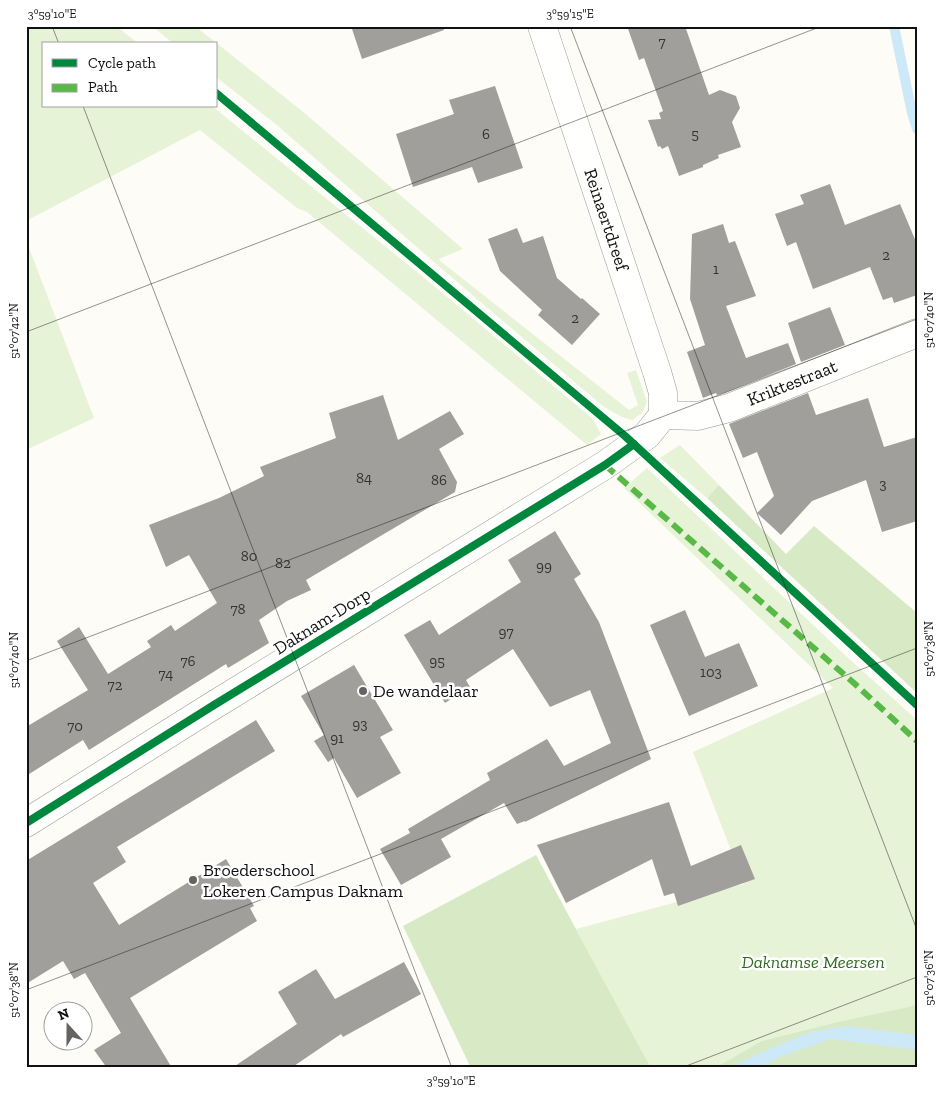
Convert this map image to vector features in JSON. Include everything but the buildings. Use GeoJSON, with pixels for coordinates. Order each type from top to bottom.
{"type":"FeatureCollection","features":[{"type":"Feature","properties":{"kind":"street","name":"Reinaertdreef"},"geometry":{"type":"LineString","coordinates":[[542,26],[657,372],[663,393],[663,415]]}},
{"type":"Feature","properties":{"kind":"street","name":"Kriktestraat"},"geometry":{"type":"LineString","coordinates":[[663,415],[698,416],[729,408],[917,333]]}},
{"type":"Feature","properties":{"kind":"street","name":"Daknam-Dorp"},"geometry":{"type":"LineString","coordinates":[[26,823],[605,465],[647,435],[663,415]]}},
{"type":"Feature","properties":{"kind":"green space"},"geometry":{"type":"Polygon","coordinates":[[[26,26],[116,26],[136,42],[42,42],[42,108],[214,108],[439,290],[593,419],[601,434],[587,445],[307,212],[297,208],[200,130],[26,221],[26,26]]]}},
{"type":"Feature","properties":{"kind":"green space"},"geometry":{"type":"Polygon","coordinates":[[[152,26],[195,26],[215,42],[172,42],[152,26]]]}},
{"type":"Feature","properties":{"kind":"green space"},"geometry":{"type":"Polygon","coordinates":[[[218,44],[302,111],[463,249],[439,260],[629,410],[638,405],[627,373],[636,370],[647,402],[642,413],[632,420],[604,407],[278,126],[218,79],[218,44]]]}},
{"type":"Feature","properties":{"kind":"green space"},"geometry":{"type":"Polygon","coordinates":[[[26,240],[94,418],[26,450],[26,240]]]}},
{"type":"Feature","properties":{"kind":"green space"},"geometry":{"type":"Polygon","coordinates":[[[680,445],[719,485],[707,498],[660,458],[680,445]]]}},
{"type":"Feature","properties":{"kind":"green space","name":"Daknamse Meersen"},"geometry":{"type":"Polygon","coordinates":[[[647,468],[846,656],[917,720],[917,1068],[651,1068],[576,929],[744,884],[693,752],[833,688],[624,488],[647,468]]]}},
{"type":"Feature","properties":{"kind":"green space"},"geometry":{"type":"Polygon","coordinates":[[[719,485],[786,554],[814,526],[917,613],[917,693],[707,498],[719,485]]]}},
{"type":"Feature","properties":{"kind":"green space"},"geometry":{"type":"Polygon","coordinates":[[[536,855],[651,1068],[471,1068],[403,926],[536,855]]]}},
{"type":"Feature","properties":{"kind":"green space"},"geometry":{"type":"Polygon","coordinates":[[[917,1004],[917,1068],[715,1068],[762,1041],[917,1004]]]}},
{"type":"Feature","properties":{"kind":"water"},"geometry":{"type":"Polygon","coordinates":[[[844,1026],[917,1035],[917,1050],[830,1039],[780,1057],[759,1068],[728,1068],[807,1033],[844,1026]]]}},
{"type":"Feature","properties":{"kind":"waterway"},"geometry":{"type":"LineString","coordinates":[[894,26],[917,129]]}},
{"type":"Feature","properties":{"kind":"marked path"},"geometry":{"type":"LineString","coordinates":[[605,465],[855,684],[917,741]]}},
{"type":"Feature","properties":{"kind":"cycle path"},"geometry":{"type":"LineString","coordinates":[[218,95],[625,436],[917,705]]}},
{"type":"Feature","properties":{"kind":"cycle path"},"geometry":{"type":"LineString","coordinates":[[26,823],[605,465],[634,444]]}},
{"type":"Feature","properties":{"kind":"place","name":"De wandelaar"},"geometry":{"type":"Point","coordinates":[363,691]}},
{"type":"Feature","properties":{"kind":"place","name":"Broederschool Lokeren Campus Daknam"},"geometry":{"type":"Point","coordinates":[193,880]}}]}
